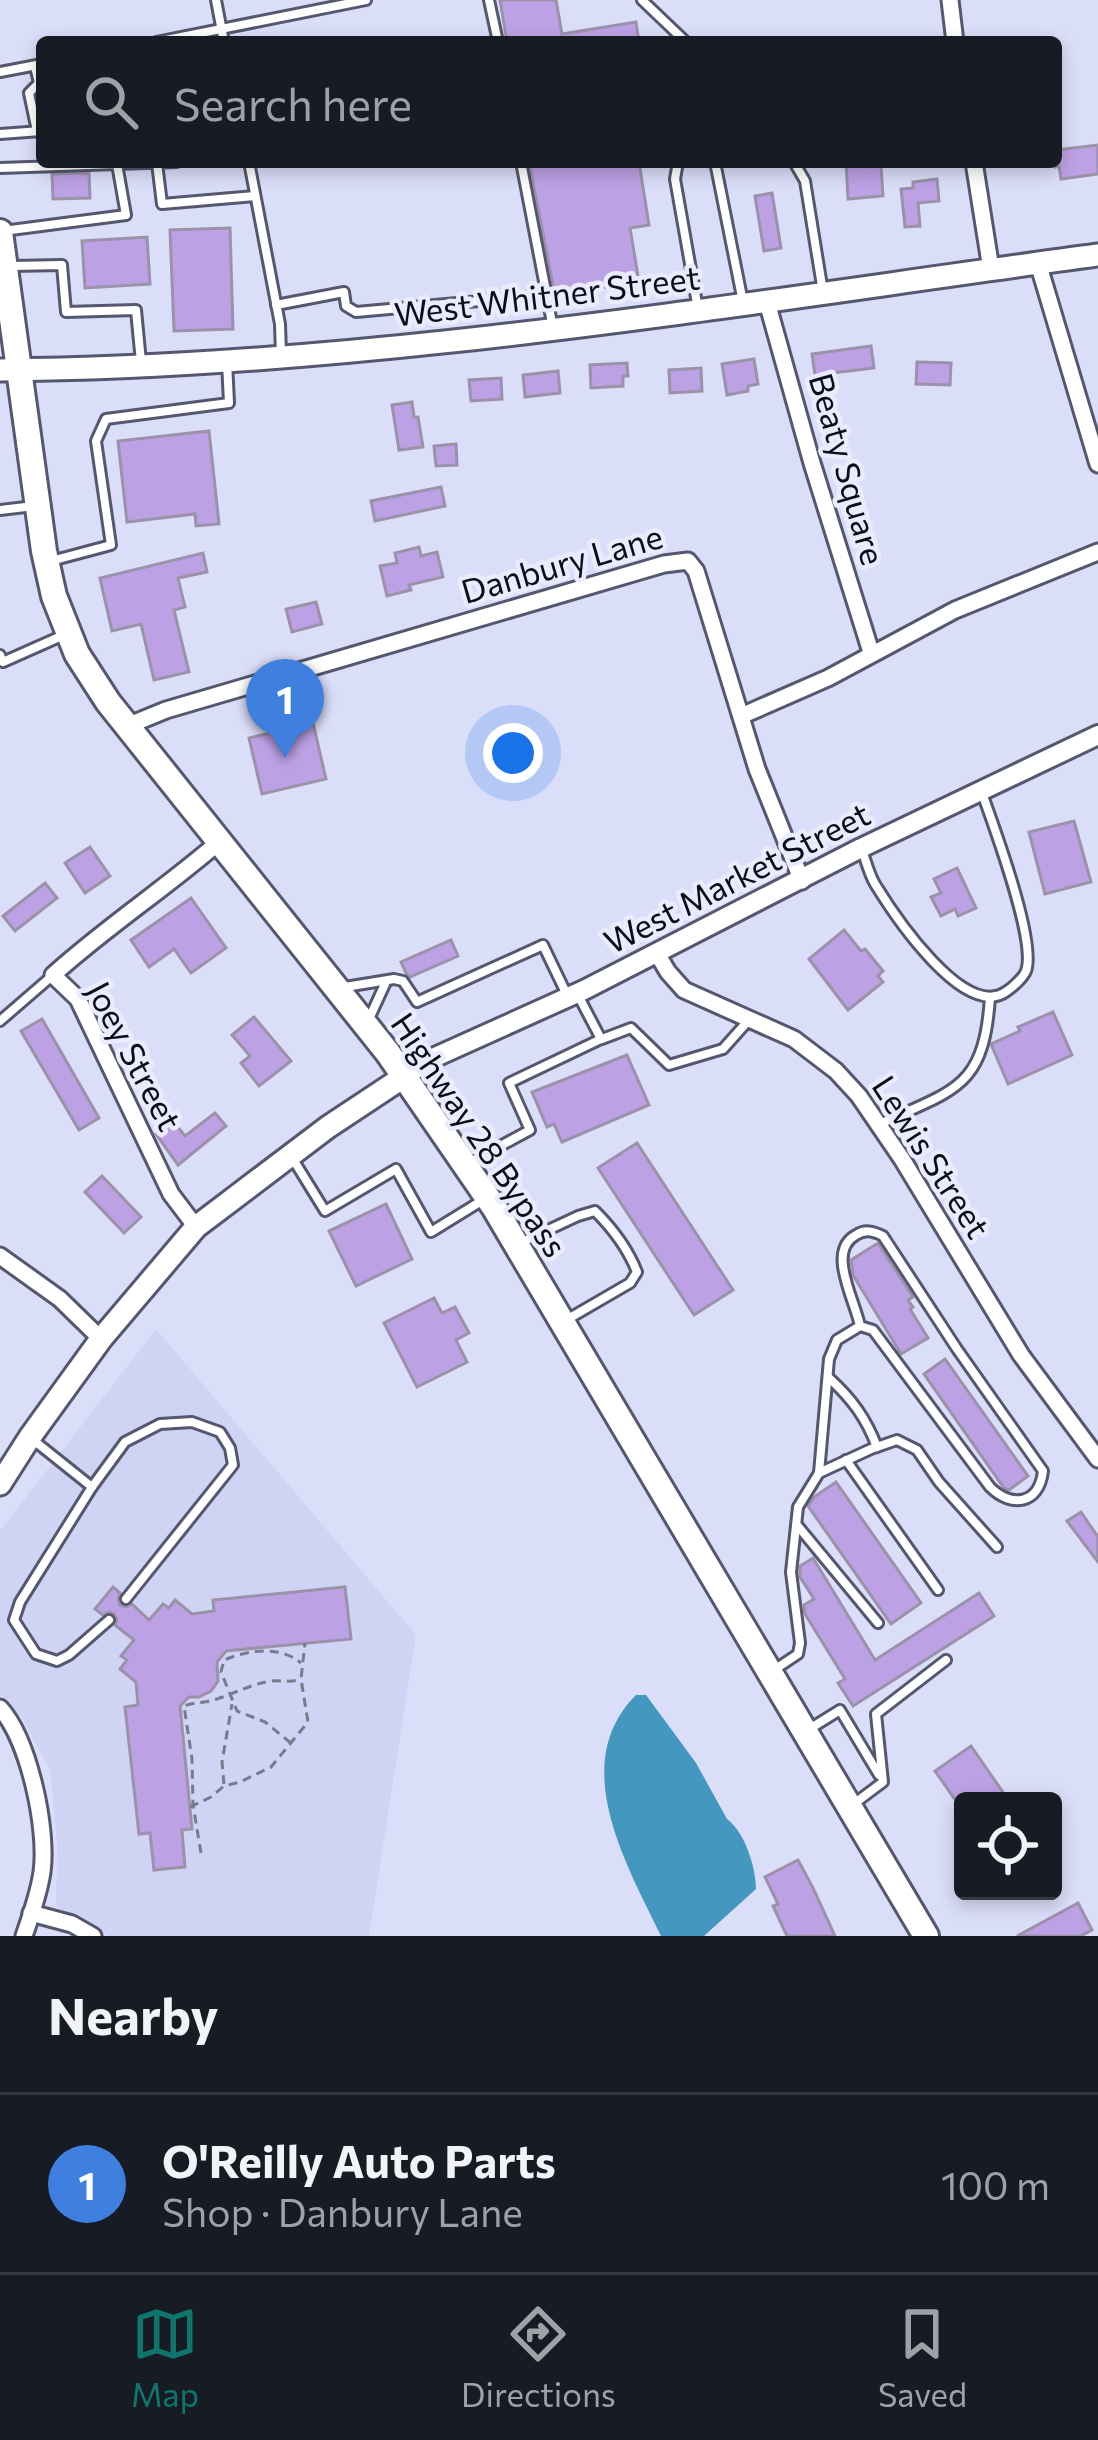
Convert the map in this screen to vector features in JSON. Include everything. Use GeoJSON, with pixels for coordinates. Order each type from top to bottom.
{"type":"FeatureCollection","features":[{"type":"Feature","properties":{"kind":"highway","name":"Highway 28 Bypass"},"geometry":{"type":"LineString","coordinates":[[2,248],[10,370],[54,596],[67,633],[96,684],[367,1026],[488,1197],[926,1936]]}},
{"type":"Feature","properties":{"kind":"main road","name":"West Whitner Street"},"geometry":{"type":"LineString","coordinates":[[10,370],[282,357],[449,343],[1098,255]]}},
{"type":"Feature","properties":{"kind":"main road"},"geometry":{"type":"LineString","coordinates":[[0,1484],[101,1339],[196,1227],[405,1076]]}},
{"type":"Feature","properties":{"kind":"street"},"geometry":{"type":"LineString","coordinates":[[950,0],[954,36]]}},
{"type":"Feature","properties":{"kind":"street"},"geometry":{"type":"LineString","coordinates":[[975,168],[992,269]]}},
{"type":"Feature","properties":{"kind":"street"},"geometry":{"type":"LineString","coordinates":[[1038,263],[1098,464]]}},
{"type":"Feature","properties":{"kind":"street","name":"Beaty Square"},"geometry":{"type":"LineString","coordinates":[[756,303],[872,652]]}},
{"type":"Feature","properties":{"kind":"street"},"geometry":{"type":"LineString","coordinates":[[741,716],[828,678],[956,610],[1098,552]]}},
{"type":"Feature","properties":{"kind":"street","name":"Danbury Lane"},"geometry":{"type":"LineString","coordinates":[[127,725],[664,564],[688,561],[696,571],[757,769],[802,881]]}},
{"type":"Feature","properties":{"kind":"street","name":"West Market Street"},"geometry":{"type":"LineString","coordinates":[[405,1076],[433,1058],[573,995],[861,848],[1098,735]]}},
{"type":"Feature","properties":{"kind":"street","name":"Joey Street"},"geometry":{"type":"LineString","coordinates":[[196,1227],[171,1194],[78,999],[53,975],[220,841]]}},
{"type":"Feature","properties":{"kind":"street","name":"Lewis Street"},"geometry":{"type":"LineString","coordinates":[[656,952],[684,990],[794,1039],[836,1071],[859,1096],[1021,1355],[1098,1459]]}},
{"type":"Feature","properties":{"kind":"street"},"geometry":{"type":"LineString","coordinates":[[0,1256],[60,1299],[101,1339]]}},
{"type":"Feature","properties":{"kind":"street"},"geometry":{"type":"LineString","coordinates":[[0,1708],[24,1749],[39,1813],[43,1869],[24,1936]]}},
{"type":"Feature","properties":{"kind":"street"},"geometry":{"type":"LineString","coordinates":[[31,1913],[72,1924],[93,1936]]}},
{"type":"Feature","properties":{"kind":"lane"},"geometry":{"type":"LineString","coordinates":[[215,0],[223,36]]}},
{"type":"Feature","properties":{"kind":"lane"},"geometry":{"type":"LineString","coordinates":[[186,36],[366,0]]}},
{"type":"Feature","properties":{"kind":"lane"},"geometry":{"type":"LineString","coordinates":[[490,0],[497,36]]}},
{"type":"Feature","properties":{"kind":"lane"},"geometry":{"type":"LineString","coordinates":[[642,0],[680,36]]}},
{"type":"Feature","properties":{"kind":"lane"},"geometry":{"type":"LineString","coordinates":[[0,72],[36,66]]}},
{"type":"Feature","properties":{"kind":"lane"},"geometry":{"type":"LineString","coordinates":[[36,86],[28,93],[36,121]]}},
{"type":"Feature","properties":{"kind":"lane"},"geometry":{"type":"LineString","coordinates":[[0,134],[36,131]]}},
{"type":"Feature","properties":{"kind":"lane"},"geometry":{"type":"LineString","coordinates":[[0,168],[36,167]]}},
{"type":"Feature","properties":{"kind":"lane"},"geometry":{"type":"LineString","coordinates":[[2,248],[126,215],[118,168]]}},
{"type":"Feature","properties":{"kind":"lane"},"geometry":{"type":"LineString","coordinates":[[158,168],[162,204],[256,196]]}},
{"type":"Feature","properties":{"kind":"lane"},"geometry":{"type":"LineString","coordinates":[[250,168],[282,357]]}},
{"type":"Feature","properties":{"kind":"lane"},"geometry":{"type":"LineString","coordinates":[[522,168],[554,330]]}},
{"type":"Feature","properties":{"kind":"lane"},"geometry":{"type":"LineString","coordinates":[[677,168],[698,311]]}},
{"type":"Feature","properties":{"kind":"lane"},"geometry":{"type":"LineString","coordinates":[[717,168],[756,303]]}},
{"type":"Feature","properties":{"kind":"lane"},"geometry":{"type":"LineString","coordinates":[[797,168],[805,181],[824,293]]}},
{"type":"Feature","properties":{"kind":"lane"},"geometry":{"type":"LineString","coordinates":[[2,248],[62,265],[66,311],[136,310],[142,365]]}},
{"type":"Feature","properties":{"kind":"lane"},"geometry":{"type":"LineString","coordinates":[[276,304],[344,292],[346,306],[356,312],[547,296]]}},
{"type":"Feature","properties":{"kind":"lane"},"geometry":{"type":"LineString","coordinates":[[47,562],[111,545],[96,441],[106,419],[229,403],[226,360]]}},
{"type":"Feature","properties":{"kind":"lane"},"geometry":{"type":"LineString","coordinates":[[0,510],[38,505]]}},
{"type":"Feature","properties":{"kind":"lane"},"geometry":{"type":"LineString","coordinates":[[1,660],[67,633]]}},
{"type":"Feature","properties":{"kind":"lane"},"geometry":{"type":"LineString","coordinates":[[861,848],[873,880],[946,976],[976,996],[997,997],[1012,988],[1026,970],[1027,930],[982,790]]}},
{"type":"Feature","properties":{"kind":"lane"},"geometry":{"type":"LineString","coordinates":[[336,988],[403,981],[417,1002],[544,944],[602,1039]]}},
{"type":"Feature","properties":{"kind":"lane"},"geometry":{"type":"LineString","coordinates":[[0,1022],[53,975]]}},
{"type":"Feature","properties":{"kind":"lane"},"geometry":{"type":"LineString","coordinates":[[367,1026],[386,982]]}},
{"type":"Feature","properties":{"kind":"lane"},"geometry":{"type":"LineString","coordinates":[[879,1125],[957,1088],[973,1071],[988,1033],[990,997]]}},
{"type":"Feature","properties":{"kind":"lane"},"geometry":{"type":"LineString","coordinates":[[466,1165],[530,1130],[508,1083],[631,1028],[669,1065],[723,1048],[749,1020]]}},
{"type":"Feature","properties":{"kind":"lane"},"geometry":{"type":"LineString","coordinates":[[291,1155],[325,1211],[396,1169],[431,1232],[488,1197]]}},
{"type":"Feature","properties":{"kind":"lane"},"geometry":{"type":"LineString","coordinates":[[517,1245],[595,1211],[631,1258],[637,1272],[630,1283],[562,1322]]}},
{"type":"Feature","properties":{"kind":"lane"},"geometry":{"type":"LineString","coordinates":[[770,1672],[798,1654],[791,1572],[798,1507],[819,1473],[830,1359],[837,1340],[860,1326],[873,1330],[1002,1499],[1029,1498],[1040,1487],[1043,1471],[876,1231],[860,1232],[846,1242],[841,1255],[860,1326]]}},
{"type":"Feature","properties":{"kind":"lane"},"geometry":{"type":"LineString","coordinates":[[828,1377],[866,1420],[877,1447]]}},
{"type":"Feature","properties":{"kind":"lane"},"geometry":{"type":"LineString","coordinates":[[109,1620],[57,1660],[36,1654],[14,1620],[20,1602],[92,1486],[125,1442],[160,1424],[192,1422],[220,1432],[233,1465],[126,1599]]}},
{"type":"Feature","properties":{"kind":"lane"},"geometry":{"type":"LineString","coordinates":[[30,1437],[92,1486]]}},
{"type":"Feature","properties":{"kind":"lane"},"geometry":{"type":"LineString","coordinates":[[819,1473],[898,1440],[917,1450],[997,1547]]}},
{"type":"Feature","properties":{"kind":"lane"},"geometry":{"type":"LineString","coordinates":[[846,1460],[938,1590]]}},
{"type":"Feature","properties":{"kind":"lane"},"geometry":{"type":"LineString","coordinates":[[796,1524],[878,1623]]}},
{"type":"Feature","properties":{"kind":"lane"},"geometry":{"type":"LineString","coordinates":[[883,1782],[877,1714],[946,1660]]}},
{"type":"Feature","properties":{"kind":"lane"},"geometry":{"type":"LineString","coordinates":[[805,1732],[840,1709],[883,1782]]}},
{"type":"Feature","properties":{"kind":"lane"},"geometry":{"type":"LineString","coordinates":[[849,1807],[883,1782]]}},
{"type":"Feature","properties":{"kind":"path"},"geometry":{"type":"LineString","coordinates":[[192,1806],[224,1786],[271,1767],[308,1721],[301,1678],[305,1643]]}},
{"type":"Feature","properties":{"kind":"path"},"geometry":{"type":"LineString","coordinates":[[292,1744],[266,1722],[237,1711],[221,1672],[224,1660],[266,1651],[289,1652],[302,1664]]}},
{"type":"Feature","properties":{"kind":"path"},"geometry":{"type":"LineString","coordinates":[[201,1853],[184,1706],[210,1702],[245,1685],[301,1678]]}},
{"type":"Feature","properties":{"kind":"path"},"geometry":{"type":"LineString","coordinates":[[224,1786],[222,1762],[232,1704]]}},
{"type":"Feature","properties":{"kind":"shaded area"},"geometry":{"type":"Polygon","coordinates":[[[156,1329],[416,1635],[369,1936],[108,1936],[56,1907],[57,1842],[50,1770],[21,1716],[0,1694],[0,1531],[156,1329]]]}},
{"type":"Feature","properties":{"kind":"water"},"geometry":{"type":"Polygon","coordinates":[[[636,1695],[646,1695],[696,1763],[752,1861],[756,1889],[704,1936],[661,1936],[610,1815],[606,1752],[616,1722],[636,1695]]]}},
{"type":"Feature","properties":{"kind":"building"},"geometry":{"type":"Polygon","coordinates":[[[500,0],[556,0],[562,34],[636,22],[638,36],[506,36],[500,0]]]}},
{"type":"Feature","properties":{"kind":"building"},"geometry":{"type":"Polygon","coordinates":[[[1098,145],[1098,174],[1061,179],[1062,149],[1098,145]]]}},
{"type":"Feature","properties":{"kind":"building"},"geometry":{"type":"Polygon","coordinates":[[[530,168],[640,168],[649,225],[630,228],[639,282],[555,295],[530,168]]]}},
{"type":"Feature","properties":{"kind":"building"},"geometry":{"type":"Polygon","coordinates":[[[846,168],[881,168],[883,196],[848,199],[846,168]]]}},
{"type":"Feature","properties":{"kind":"building"},"geometry":{"type":"Polygon","coordinates":[[[89,173],[90,198],[53,199],[52,174],[89,173]]]}},
{"type":"Feature","properties":{"kind":"building"},"geometry":{"type":"Polygon","coordinates":[[[937,179],[939,201],[918,203],[920,226],[905,227],[901,189],[937,179]]]}},
{"type":"Feature","properties":{"kind":"building"},"geometry":{"type":"Polygon","coordinates":[[[772,193],[781,248],[764,251],[755,196],[772,193]]]}},
{"type":"Feature","properties":{"kind":"building"},"geometry":{"type":"Polygon","coordinates":[[[230,228],[233,329],[174,331],[170,230],[230,228]]]}},
{"type":"Feature","properties":{"kind":"building"},"geometry":{"type":"Polygon","coordinates":[[[147,237],[150,284],[85,288],[82,241],[147,237]]]}},
{"type":"Feature","properties":{"kind":"building"},"geometry":{"type":"Polygon","coordinates":[[[871,346],[874,368],[815,375],[812,354],[871,346]]]}},
{"type":"Feature","properties":{"kind":"building"},"geometry":{"type":"Polygon","coordinates":[[[754,359],[758,384],[727,395],[722,364],[754,359]]]}},
{"type":"Feature","properties":{"kind":"building"},"geometry":{"type":"Polygon","coordinates":[[[917,362],[951,363],[950,385],[916,384],[917,362]]]}},
{"type":"Feature","properties":{"kind":"building"},"geometry":{"type":"Polygon","coordinates":[[[627,363],[623,386],[591,388],[590,365],[627,363]]]}},
{"type":"Feature","properties":{"kind":"building"},"geometry":{"type":"Polygon","coordinates":[[[701,368],[702,391],[670,393],[669,370],[701,368]]]}},
{"type":"Feature","properties":{"kind":"building"},"geometry":{"type":"Polygon","coordinates":[[[558,371],[560,393],[525,397],[523,375],[558,371]]]}},
{"type":"Feature","properties":{"kind":"building"},"geometry":{"type":"Polygon","coordinates":[[[501,378],[502,399],[471,401],[469,380],[501,378]]]}},
{"type":"Feature","properties":{"kind":"building"},"geometry":{"type":"Polygon","coordinates":[[[412,402],[423,447],[399,450],[392,405],[412,402]]]}},
{"type":"Feature","properties":{"kind":"building"},"geometry":{"type":"Polygon","coordinates":[[[209,431],[219,524],[196,526],[195,514],[127,522],[118,441],[209,431]]]}},
{"type":"Feature","properties":{"kind":"building"},"geometry":{"type":"Polygon","coordinates":[[[456,444],[457,465],[436,466],[434,446],[456,444]]]}},
{"type":"Feature","properties":{"kind":"building"},"geometry":{"type":"Polygon","coordinates":[[[441,487],[445,506],[375,521],[371,501],[441,487]]]}},
{"type":"Feature","properties":{"kind":"building"},"geometry":{"type":"Polygon","coordinates":[[[419,547],[421,556],[437,552],[443,577],[387,596],[380,566],[397,563],[395,553],[419,547]]]}},
{"type":"Feature","properties":{"kind":"building"},"geometry":{"type":"Polygon","coordinates":[[[203,553],[207,572],[178,578],[185,607],[174,610],[189,672],[154,680],[141,624],[112,631],[100,578],[203,553]]]}},
{"type":"Feature","properties":{"kind":"building"},"geometry":{"type":"Polygon","coordinates":[[[316,602],[322,624],[292,632],[286,609],[316,602]]]}},
{"type":"Feature","properties":{"kind":"building"},"geometry":{"type":"Polygon","coordinates":[[[313,723],[326,779],[262,794],[249,738],[313,723]]]}},
{"type":"Feature","properties":{"kind":"building"},"geometry":{"type":"Polygon","coordinates":[[[1074,821],[1091,882],[1045,894],[1029,832],[1074,821]]]}},
{"type":"Feature","properties":{"kind":"building"},"geometry":{"type":"Polygon","coordinates":[[[90,847],[110,876],[85,893],[65,863],[90,847]]]}},
{"type":"Feature","properties":{"kind":"building"},"geometry":{"type":"Polygon","coordinates":[[[957,868],[976,908],[958,916],[955,909],[941,916],[931,897],[941,893],[934,879],[957,868]]]}},
{"type":"Feature","properties":{"kind":"building"},"geometry":{"type":"Polygon","coordinates":[[[45,883],[57,898],[15,931],[3,916],[45,883]]]}},
{"type":"Feature","properties":{"kind":"building"},"geometry":{"type":"Polygon","coordinates":[[[191,898],[226,948],[191,973],[174,949],[149,967],[131,940],[191,898]]]}},
{"type":"Feature","properties":{"kind":"building"},"geometry":{"type":"Polygon","coordinates":[[[844,930],[883,971],[878,976],[883,982],[848,1010],[809,959],[844,930]]]}},
{"type":"Feature","properties":{"kind":"building"},"geometry":{"type":"Polygon","coordinates":[[[451,940],[458,956],[410,977],[406,973],[401,962],[451,940]]]}},
{"type":"Feature","properties":{"kind":"building"},"geometry":{"type":"Polygon","coordinates":[[[1053,1012],[1072,1055],[1008,1084],[991,1044],[1053,1012]]]}},
{"type":"Feature","properties":{"kind":"building"},"geometry":{"type":"Polygon","coordinates":[[[254,1017],[291,1061],[259,1086],[241,1063],[250,1056],[232,1035],[254,1017]]]}},
{"type":"Feature","properties":{"kind":"building"},"geometry":{"type":"Polygon","coordinates":[[[42,1019],[99,1118],[79,1130],[21,1031],[42,1019]]]}},
{"type":"Feature","properties":{"kind":"building"},"geometry":{"type":"Polygon","coordinates":[[[627,1055],[649,1105],[562,1142],[554,1124],[547,1127],[532,1092],[627,1055]]]}},
{"type":"Feature","properties":{"kind":"building"},"geometry":{"type":"Polygon","coordinates":[[[215,1113],[226,1126],[178,1165],[156,1134],[172,1120],[185,1136],[215,1113]]]}},
{"type":"Feature","properties":{"kind":"building"},"geometry":{"type":"Polygon","coordinates":[[[637,1143],[733,1290],[694,1315],[598,1168],[637,1143]]]}},
{"type":"Feature","properties":{"kind":"building"},"geometry":{"type":"Polygon","coordinates":[[[102,1176],[141,1217],[124,1233],[85,1192],[102,1176]]]}},
{"type":"Feature","properties":{"kind":"building"},"geometry":{"type":"Polygon","coordinates":[[[386,1204],[412,1259],[356,1286],[329,1231],[386,1204]]]}},
{"type":"Feature","properties":{"kind":"building"},"geometry":{"type":"Polygon","coordinates":[[[878,1243],[913,1297],[908,1300],[910,1309],[928,1338],[901,1354],[853,1275],[851,1260],[878,1243]]]}},
{"type":"Feature","properties":{"kind":"building"},"geometry":{"type":"Polygon","coordinates":[[[434,1298],[442,1313],[455,1307],[469,1333],[456,1340],[467,1362],[417,1387],[384,1323],[434,1298]]]}},
{"type":"Feature","properties":{"kind":"building"},"geometry":{"type":"Polygon","coordinates":[[[945,1359],[1028,1476],[1009,1490],[924,1374],[945,1359]]]}},
{"type":"Feature","properties":{"kind":"building"},"geometry":{"type":"Polygon","coordinates":[[[836,1482],[921,1603],[891,1624],[808,1506],[836,1482]]]}},
{"type":"Feature","properties":{"kind":"building"},"geometry":{"type":"Polygon","coordinates":[[[1081,1512],[1098,1537],[1098,1562],[1067,1521],[1081,1512]]]}},
{"type":"Feature","properties":{"kind":"building"},"geometry":{"type":"Polygon","coordinates":[[[813,1558],[875,1660],[979,1593],[994,1616],[853,1706],[838,1683],[845,1679],[805,1614],[804,1605],[814,1599],[800,1577],[800,1566],[813,1558]]]}},
{"type":"Feature","properties":{"kind":"building"},"geometry":{"type":"Polygon","coordinates":[[[113,1587],[120,1593],[120,1605],[132,1604],[149,1620],[163,1604],[169,1608],[175,1600],[192,1614],[214,1611],[213,1600],[345,1587],[351,1639],[226,1651],[217,1662],[218,1681],[211,1691],[189,1697],[180,1706],[192,1829],[182,1830],[185,1867],[154,1870],[150,1833],[139,1834],[125,1707],[138,1705],[136,1682],[120,1669],[127,1660],[121,1656],[134,1640],[115,1625],[114,1614],[103,1615],[95,1609],[113,1587]]]}},
{"type":"Feature","properties":{"kind":"building"},"geometry":{"type":"Polygon","coordinates":[[[971,1746],[1003,1792],[954,1792],[954,1798],[935,1771],[971,1746]]]}},
{"type":"Feature","properties":{"kind":"building"},"geometry":{"type":"Polygon","coordinates":[[[798,1860],[835,1936],[787,1936],[765,1877],[798,1860]]]}},
{"type":"Feature","properties":{"kind":"building"},"geometry":{"type":"Polygon","coordinates":[[[1078,1903],[1092,1930],[1081,1936],[1017,1936],[1078,1903]]]}},
{"type":"Feature","properties":{"kind":"place","name":"O'Reilly Auto Parts"},"geometry":{"type":"Point","coordinates":[285,758]}}]}
